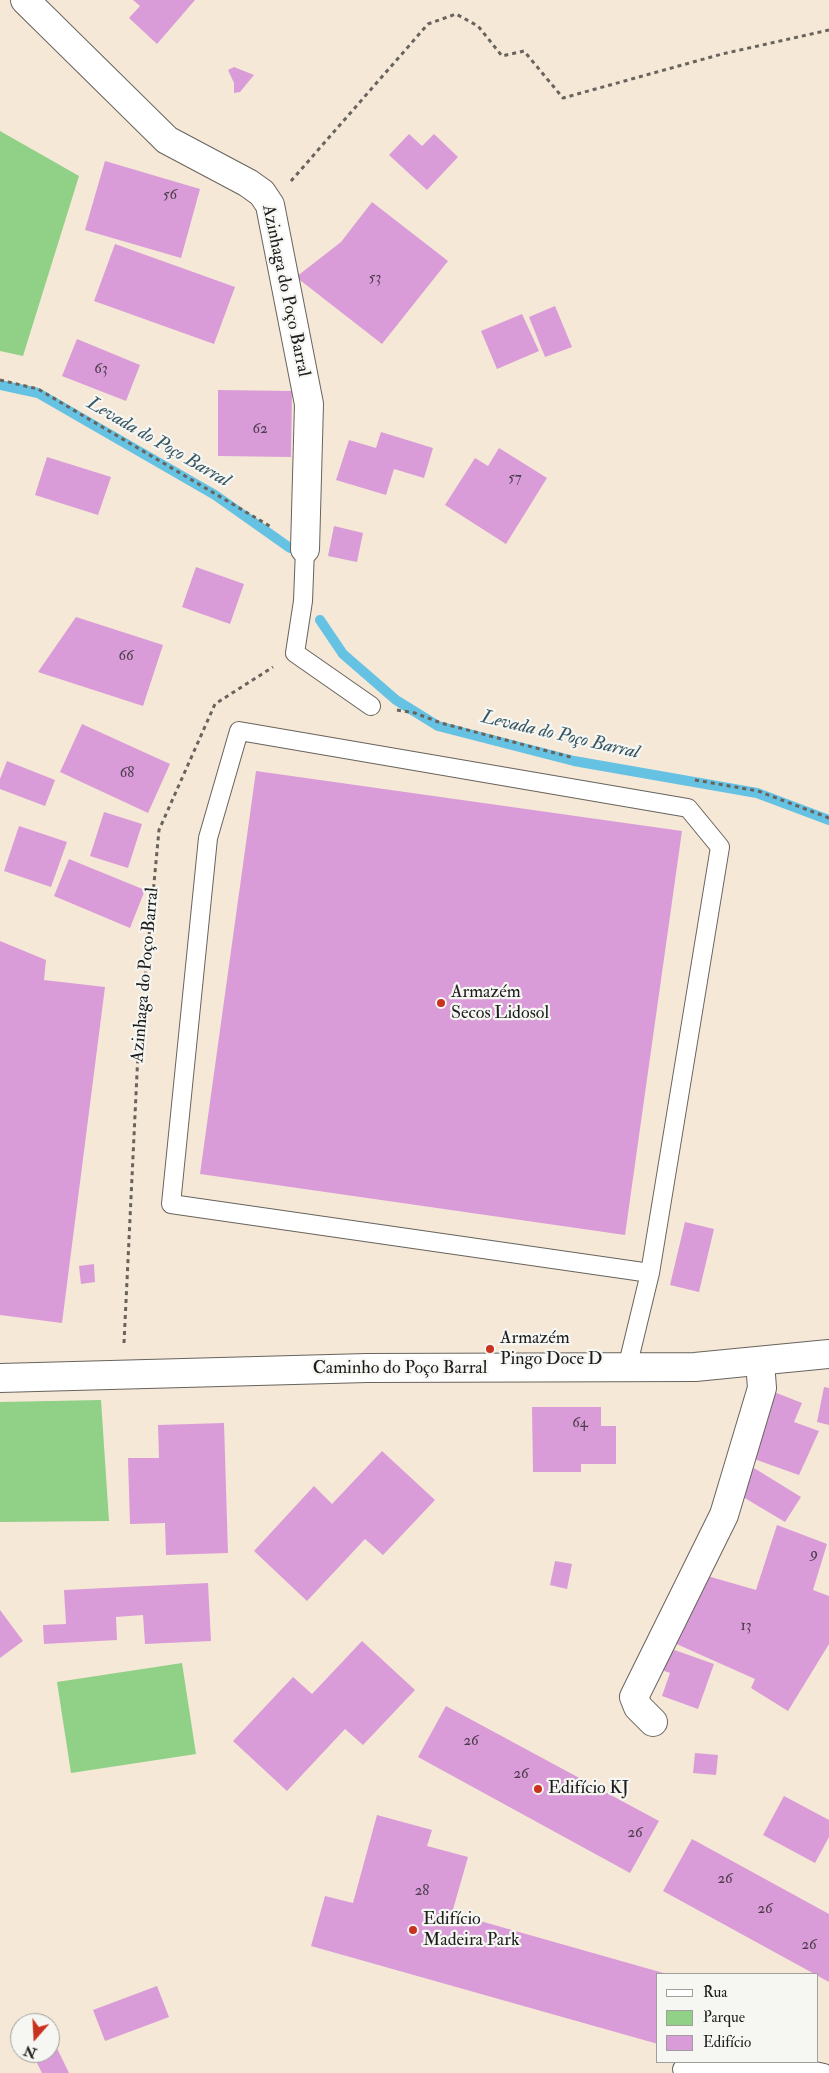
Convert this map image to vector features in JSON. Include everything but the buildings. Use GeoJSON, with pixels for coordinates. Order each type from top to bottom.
{"type":"FeatureCollection","features":[{"type":"Feature","properties":{"kind":"street","name":"Azinhaga do Poço Barral"},"geometry":{"type":"LineString","coordinates":[[25,0],[168,140],[248,183],[262,192],[270,205],[309,404],[305,549]]}},
{"type":"Feature","properties":{"kind":"street","name":"Caminho do Poço Barral"},"geometry":{"type":"LineString","coordinates":[[0,1378],[368,1368],[695,1367],[829,1354]]}},
{"type":"Feature","properties":{"kind":"street"},"geometry":{"type":"LineString","coordinates":[[653,1722],[638,1707],[634,1697],[724,1515],[762,1388],[760,1362]]}},
{"type":"Feature","properties":{"kind":"lane"},"geometry":{"type":"LineString","coordinates":[[305,549],[303,601],[295,653],[372,706]]}},
{"type":"Feature","properties":{"kind":"lane"},"geometry":{"type":"LineString","coordinates":[[628,1368],[650,1273],[720,847],[688,808],[239,731],[208,838],[171,1204],[650,1273]]}},
{"type":"Feature","properties":{"kind":"lane"},"geometry":{"type":"LineString","coordinates":[[682,2069],[695,2071],[792,2066],[824,2073]]}},
{"type":"Feature","properties":{"kind":"path"},"geometry":{"type":"LineString","coordinates":[[270,205],[428,24],[456,14],[478,26],[502,56],[524,50],[563,98],[722,54],[829,30]]}},
{"type":"Feature","properties":{"kind":"path"},"geometry":{"type":"LineString","coordinates":[[0,380],[38,389],[218,494],[305,549]]}},
{"type":"Feature","properties":{"kind":"path","name":"Azinhaga do Poço Barral"},"geometry":{"type":"LineString","coordinates":[[124,1352],[138,1053],[159,830],[215,704],[295,653]]}},
{"type":"Feature","properties":{"kind":"path"},"geometry":{"type":"LineString","coordinates":[[372,706],[415,713],[450,726],[584,760]]}},
{"type":"Feature","properties":{"kind":"path"},"geometry":{"type":"LineString","coordinates":[[690,779],[758,791],[829,818]]}},
{"type":"Feature","properties":{"kind":"green space"},"geometry":{"type":"Polygon","coordinates":[[[0,131],[79,176],[23,356],[0,351],[0,131]]]}},
{"type":"Feature","properties":{"kind":"green space"},"geometry":{"type":"Polygon","coordinates":[[[101,1400],[109,1521],[0,1522],[0,1402],[101,1400]]]}},
{"type":"Feature","properties":{"kind":"green space"},"geometry":{"type":"Polygon","coordinates":[[[182,1663],[196,1754],[71,1773],[57,1682],[182,1663]]]}},
{"type":"Feature","properties":{"kind":"waterway","name":"Levada do Poço Barral"},"geometry":{"type":"LineString","coordinates":[[0,385],[38,393],[215,495],[290,548]]}},
{"type":"Feature","properties":{"kind":"waterway","name":"Levada do Poço Barral"},"geometry":{"type":"LineString","coordinates":[[320,620],[343,654],[396,700],[438,726],[574,761],[757,793],[829,820]]}},
{"type":"Feature","properties":{"kind":"place","name":"Armazém Secos Lidosol"},"geometry":{"type":"Point","coordinates":[441,1003]}},
{"type":"Feature","properties":{"kind":"place","name":"Armazém Pingo Doce D"},"geometry":{"type":"Point","coordinates":[490,1349]}},
{"type":"Feature","properties":{"kind":"place","name":"Edifício KJ"},"geometry":{"type":"Point","coordinates":[538,1789]}},
{"type":"Feature","properties":{"kind":"place","name":"Edifício Madeira Park"},"geometry":{"type":"Point","coordinates":[413,1930]}}]}
